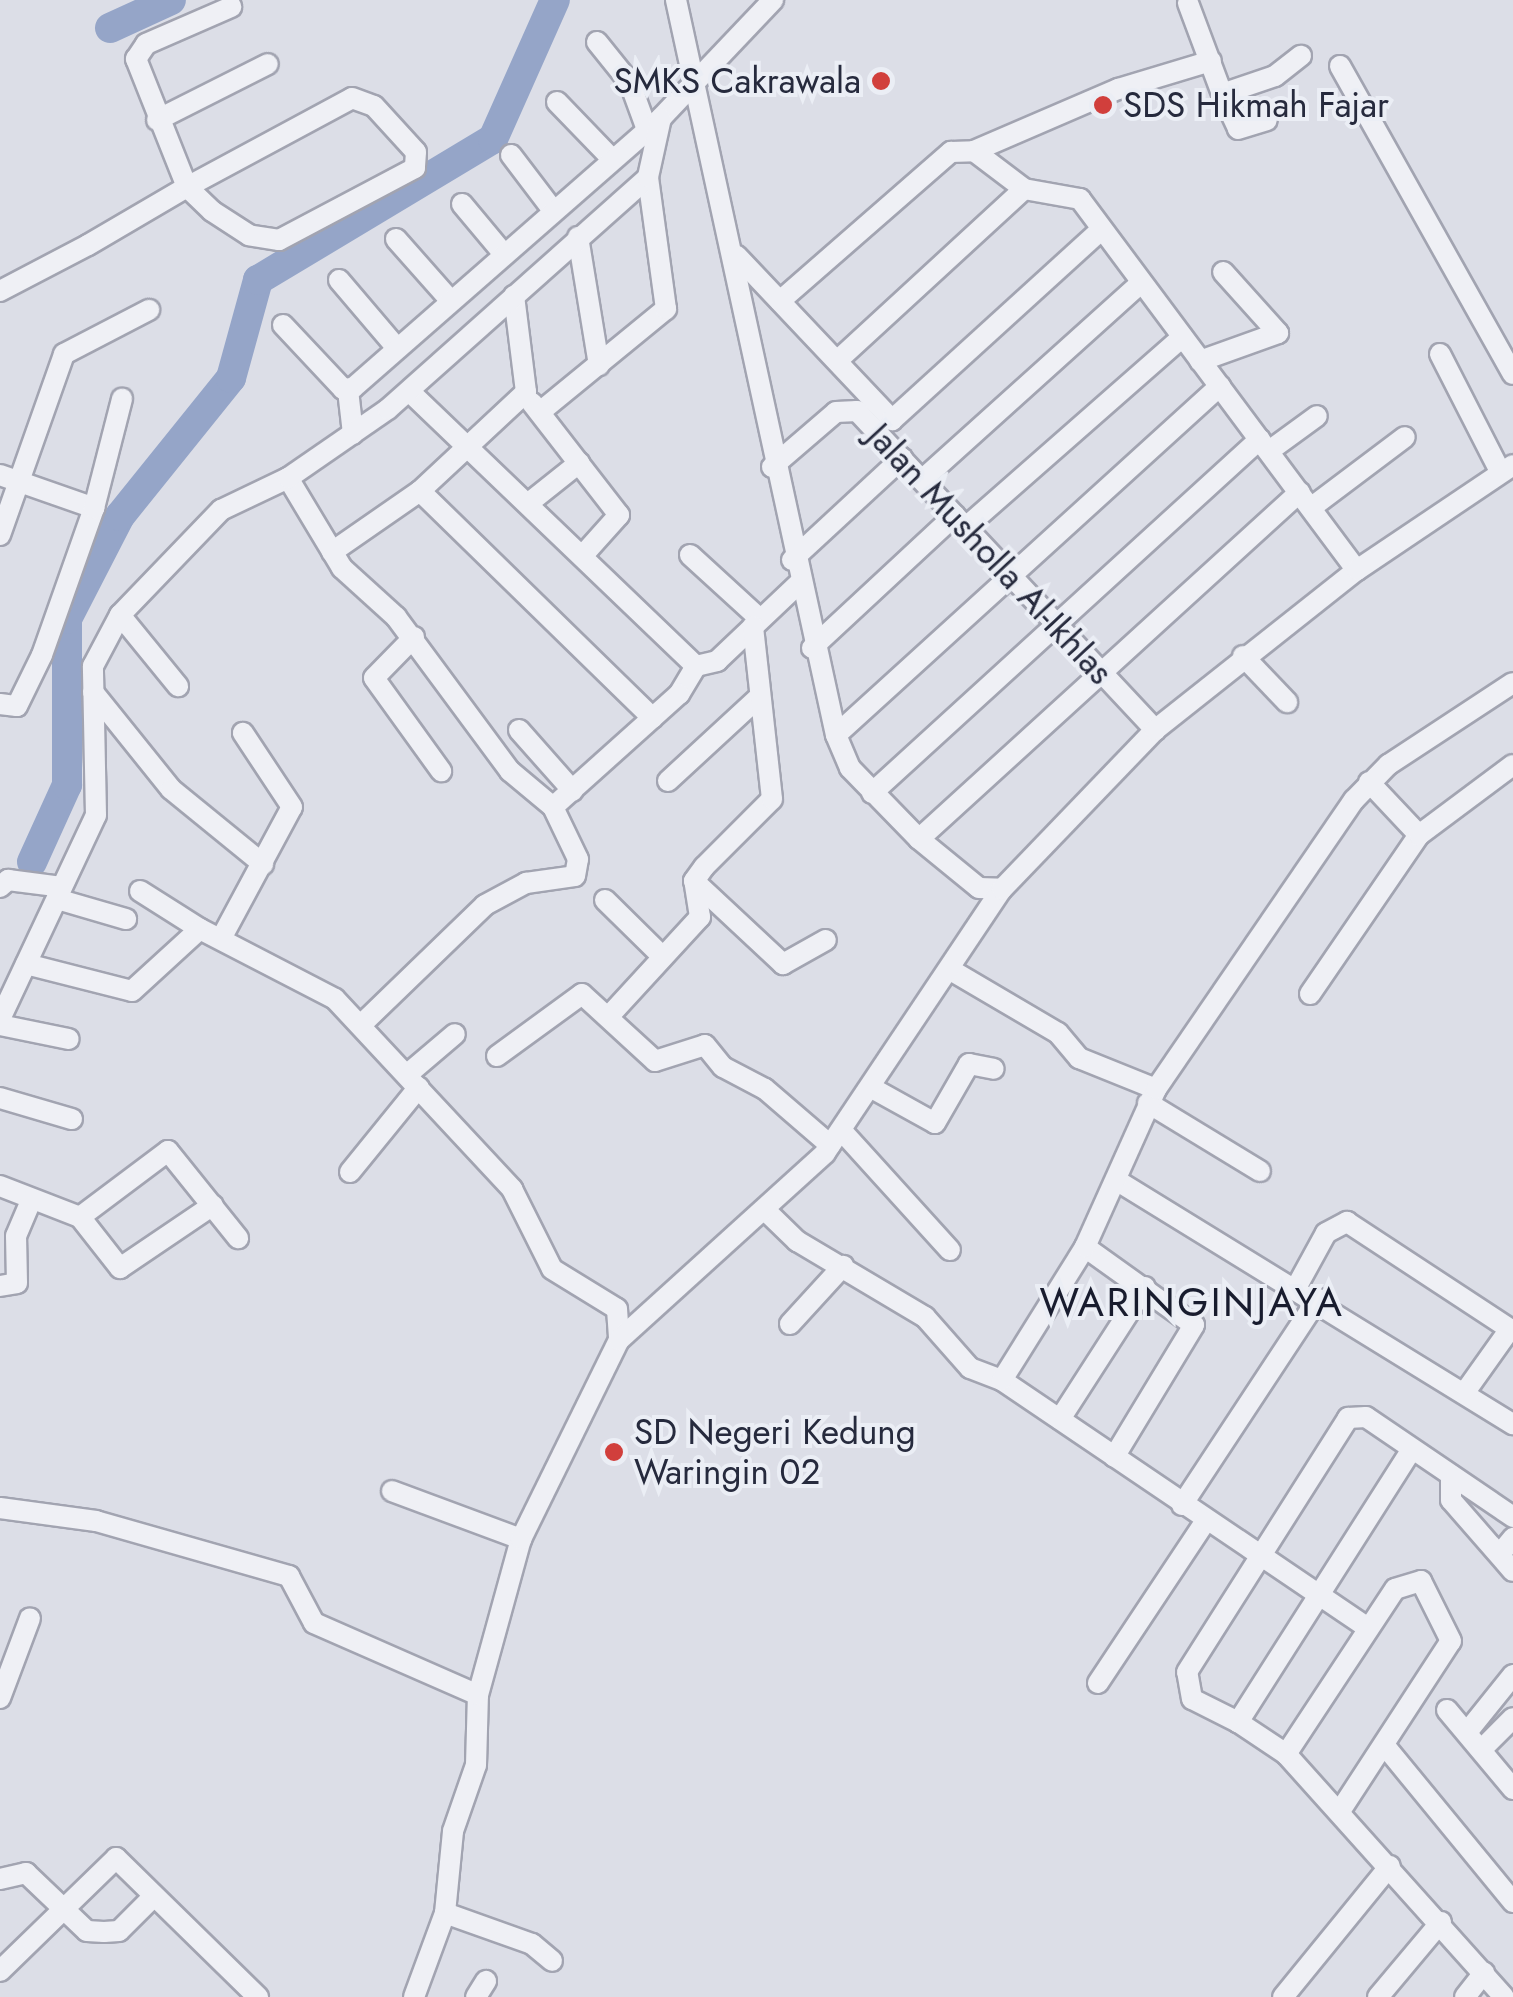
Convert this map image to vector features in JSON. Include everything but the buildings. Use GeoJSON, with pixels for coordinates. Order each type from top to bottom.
{"type":"FeatureCollection","features":[{"type":"Feature","properties":{"kind":"street"},"geometry":{"type":"LineString","coordinates":[[540,412],[666,308],[648,177],[673,101],[676,0]]}},
{"type":"Feature","properties":{"kind":"street"},"geometry":{"type":"LineString","coordinates":[[348,390],[611,158],[773,0]]}},
{"type":"Feature","properties":{"kind":"street"},"geometry":{"type":"LineString","coordinates":[[1188,3],[1237,128],[1266,120]]}},
{"type":"Feature","properties":{"kind":"street"},"geometry":{"type":"LineString","coordinates":[[0,291],[188,188],[352,98],[374,106],[418,157],[408,174],[279,240],[228,224],[188,188],[157,120],[138,52],[231,7]]}},
{"type":"Feature","properties":{"kind":"street"},"geometry":{"type":"LineString","coordinates":[[597,42],[630,83],[673,101],[736,254],[772,468],[836,736],[872,793],[918,840],[979,888],[1002,889]]}},
{"type":"Feature","properties":{"kind":"street"},"geometry":{"type":"LineString","coordinates":[[1222,94],[1275,76],[1301,56]]}},
{"type":"Feature","properties":{"kind":"street"},"geometry":{"type":"LineString","coordinates":[[780,302],[941,156],[974,151],[1118,90],[1211,61]]}},
{"type":"Feature","properties":{"kind":"street"},"geometry":{"type":"LineString","coordinates":[[157,120],[268,64]]}},
{"type":"Feature","properties":{"kind":"street"},"geometry":{"type":"LineString","coordinates":[[1340,66],[1513,374]]}},
{"type":"Feature","properties":{"kind":"street"},"geometry":{"type":"LineString","coordinates":[[558,102],[611,158]]}},
{"type":"Feature","properties":{"kind":"street"},"geometry":{"type":"LineString","coordinates":[[974,151],[1024,189],[1080,198],[1357,570]]}},
{"type":"Feature","properties":{"kind":"street"},"geometry":{"type":"LineString","coordinates":[[511,155],[552,210]]}},
{"type":"Feature","properties":{"kind":"street"},"geometry":{"type":"LineString","coordinates":[[70,1039],[0,1022],[56,890],[99,803],[92,690],[97,651],[120,615],[221,510],[288,478],[410,392],[648,177]]}},
{"type":"Feature","properties":{"kind":"street"},"geometry":{"type":"LineString","coordinates":[[837,362],[1024,189]]}},
{"type":"Feature","properties":{"kind":"street"},"geometry":{"type":"LineString","coordinates":[[462,204],[503,253]]}},
{"type":"Feature","properties":{"kind":"street"},"geometry":{"type":"LineString","coordinates":[[736,254],[892,420],[1101,230]]}},
{"type":"Feature","properties":{"kind":"street"},"geometry":{"type":"LineString","coordinates":[[578,237],[599,364]]}},
{"type":"Feature","properties":{"kind":"street"},"geometry":{"type":"LineString","coordinates":[[396,239],[449,299]]}},
{"type":"Feature","properties":{"kind":"street"},"geometry":{"type":"LineString","coordinates":[[1200,360],[1278,333],[1223,272]]}},
{"type":"Feature","properties":{"kind":"street"},"geometry":{"type":"LineString","coordinates":[[339,280],[396,347]]}},
{"type":"Feature","properties":{"kind":"street"},"geometry":{"type":"LineString","coordinates":[[922,480],[1141,283]]}},
{"type":"Feature","properties":{"kind":"street"},"geometry":{"type":"LineString","coordinates":[[514,296],[526,392],[619,518],[584,554]]}},
{"type":"Feature","properties":{"kind":"street"},"geometry":{"type":"LineString","coordinates":[[0,536],[8,477],[64,354],[149,310]]}},
{"type":"Feature","properties":{"kind":"street"},"geometry":{"type":"LineString","coordinates":[[283,325],[348,390],[353,434]]}},
{"type":"Feature","properties":{"kind":"street"},"geometry":{"type":"LineString","coordinates":[[812,648],[1182,337]]}},
{"type":"Feature","properties":{"kind":"street"},"geometry":{"type":"LineString","coordinates":[[414,1997],[445,1913],[453,1831],[476,1764],[478,1695],[521,1539],[619,1340],[765,1210],[836,1138],[1002,889],[1151,726],[1357,570],[1506,468],[1440,354]]}},
{"type":"Feature","properties":{"kind":"street"},"geometry":{"type":"LineString","coordinates":[[836,736],[1007,572],[1220,386]]}},
{"type":"Feature","properties":{"kind":"street"},"geometry":{"type":"LineString","coordinates":[[410,392],[530,502],[696,666]]}},
{"type":"Feature","properties":{"kind":"street"},"geometry":{"type":"LineString","coordinates":[[332,552],[420,491],[526,392]]}},
{"type":"Feature","properties":{"kind":"street"},"geometry":{"type":"LineString","coordinates":[[0,704],[12,709],[21,702],[94,508],[122,398]]}},
{"type":"Feature","properties":{"kind":"street","name":"Jalan Musholla Al-Ikhlas"},"geometry":{"type":"LineString","coordinates":[[772,468],[842,409],[857,411],[1151,726]]}},
{"type":"Feature","properties":{"kind":"street"},"geometry":{"type":"LineString","coordinates":[[872,793],[1054,622],[1265,445],[1317,416]]}},
{"type":"Feature","properties":{"kind":"street"},"geometry":{"type":"LineString","coordinates":[[918,840],[1100,673],[1306,499],[1405,436]]}},
{"type":"Feature","properties":{"kind":"street"},"geometry":{"type":"LineString","coordinates":[[792,560],[902,458]]}},
{"type":"Feature","properties":{"kind":"street"},"geometry":{"type":"LineString","coordinates":[[530,502],[579,463]]}},
{"type":"Feature","properties":{"kind":"street"},"geometry":{"type":"LineString","coordinates":[[8,477],[94,508]]}},
{"type":"Feature","properties":{"kind":"street"},"geometry":{"type":"LineString","coordinates":[[288,478],[332,552],[414,637],[510,771],[553,806],[578,859],[575,876],[526,883],[485,905],[364,1022]]}},
{"type":"Feature","properties":{"kind":"street"},"geometry":{"type":"LineString","coordinates":[[420,491],[653,718]]}},
{"type":"Feature","properties":{"kind":"street"},"geometry":{"type":"LineString","coordinates":[[690,554],[757,623],[760,696],[772,800],[694,881]]}},
{"type":"Feature","properties":{"kind":"street"},"geometry":{"type":"LineString","coordinates":[[553,806],[653,718],[696,666],[717,661],[798,584]]}},
{"type":"Feature","properties":{"kind":"street"},"geometry":{"type":"LineString","coordinates":[[120,615],[178,686]]}},
{"type":"Feature","properties":{"kind":"street"},"geometry":{"type":"LineString","coordinates":[[414,637],[374,681],[441,770]]}},
{"type":"Feature","properties":{"kind":"street"},"geometry":{"type":"LineString","coordinates":[[1244,656],[1287,702]]}},
{"type":"Feature","properties":{"kind":"street"},"geometry":{"type":"LineString","coordinates":[[1002,1380],[1085,1248],[1152,1096],[1369,782],[1513,683]]}},
{"type":"Feature","properties":{"kind":"street"},"geometry":{"type":"LineString","coordinates":[[92,690],[172,789],[263,864]]}},
{"type":"Feature","properties":{"kind":"street"},"geometry":{"type":"LineString","coordinates":[[668,781],[760,696]]}},
{"type":"Feature","properties":{"kind":"street"},"geometry":{"type":"LineString","coordinates":[[518,730],[573,790]]}},
{"type":"Feature","properties":{"kind":"street"},"geometry":{"type":"LineString","coordinates":[[223,935],[263,864],[292,801],[243,732]]}},
{"type":"Feature","properties":{"kind":"street"},"geometry":{"type":"LineString","coordinates":[[1310,994],[1419,835],[1513,765]]}},
{"type":"Feature","properties":{"kind":"street"},"geometry":{"type":"LineString","coordinates":[[1369,782],[1419,835]]}},
{"type":"Feature","properties":{"kind":"street"},"geometry":{"type":"LineString","coordinates":[[0,887],[21,881],[56,890],[126,919]]}},
{"type":"Feature","properties":{"kind":"street"},"geometry":{"type":"LineString","coordinates":[[694,881],[783,964],[826,940]]}},
{"type":"Feature","properties":{"kind":"street"},"geometry":{"type":"LineString","coordinates":[[610,1015],[700,917],[694,881]]}},
{"type":"Feature","properties":{"kind":"street"},"geometry":{"type":"LineString","coordinates":[[140,891],[200,929],[223,935],[364,1022],[512,1190],[552,1269],[616,1309],[619,1340]]}},
{"type":"Feature","properties":{"kind":"street"},"geometry":{"type":"LineString","coordinates":[[605,900],[663,956]]}},
{"type":"Feature","properties":{"kind":"street"},"geometry":{"type":"LineString","coordinates":[[26,964],[132,991],[200,929]]}},
{"type":"Feature","properties":{"kind":"street"},"geometry":{"type":"LineString","coordinates":[[949,969],[1058,1033],[1080,1058],[1152,1096],[1260,1171]]}},
{"type":"Feature","properties":{"kind":"street"},"geometry":{"type":"LineString","coordinates":[[497,1056],[577,994],[610,1015],[656,1061],[705,1045],[722,1067],[765,1089],[836,1138],[950,1250]]}},
{"type":"Feature","properties":{"kind":"street"},"geometry":{"type":"LineString","coordinates":[[350,1172],[414,1080],[455,1034]]}},
{"type":"Feature","properties":{"kind":"street"},"geometry":{"type":"LineString","coordinates":[[870,1087],[936,1124],[970,1064],[994,1070]]}},
{"type":"Feature","properties":{"kind":"street"},"geometry":{"type":"LineString","coordinates":[[0,1098],[72,1119]]}},
{"type":"Feature","properties":{"kind":"street"},"geometry":{"type":"LineString","coordinates":[[80,1216],[168,1151],[238,1238]]}},
{"type":"Feature","properties":{"kind":"street"},"geometry":{"type":"LineString","coordinates":[[1116,1180],[1297,1286],[1513,1424]]}},
{"type":"Feature","properties":{"kind":"street"},"geometry":{"type":"LineString","coordinates":[[0,1186],[80,1216],[122,1268],[213,1205]]}},
{"type":"Feature","properties":{"kind":"street"},"geometry":{"type":"LineString","coordinates":[[0,1286],[16,1283],[16,1236],[31,1200]]}},
{"type":"Feature","properties":{"kind":"street"},"geometry":{"type":"LineString","coordinates":[[765,1210],[797,1241],[925,1317],[970,1368],[1002,1380],[1205,1522],[1368,1628]]}},
{"type":"Feature","properties":{"kind":"street"},"geometry":{"type":"LineString","coordinates":[[1297,1286],[1326,1233],[1347,1222],[1511,1330],[1465,1392]]}},
{"type":"Feature","properties":{"kind":"street"},"geometry":{"type":"LineString","coordinates":[[1085,1248],[1186,1314],[1194,1332],[1114,1457]]}},
{"type":"Feature","properties":{"kind":"street"},"geometry":{"type":"LineString","coordinates":[[790,1324],[843,1266]]}},
{"type":"Feature","properties":{"kind":"street"},"geometry":{"type":"LineString","coordinates":[[1060,1419],[1145,1286]]}},
{"type":"Feature","properties":{"kind":"street"},"geometry":{"type":"LineString","coordinates":[[1182,1505],[1318,1299]]}},
{"type":"Feature","properties":{"kind":"street"},"geometry":{"type":"LineString","coordinates":[[1504,1997],[1342,1808],[1286,1754],[1238,1722],[1192,1699],[1184,1679],[1256,1555],[1348,1418],[1366,1417],[1513,1517]]}},
{"type":"Feature","properties":{"kind":"street"},"geometry":{"type":"LineString","coordinates":[[1238,1722],[1412,1448]]}},
{"type":"Feature","properties":{"kind":"street"},"geometry":{"type":"LineString","coordinates":[[1451,1475],[1451,1500],[1509,1554]]}},
{"type":"Feature","properties":{"kind":"street"},"geometry":{"type":"LineString","coordinates":[[392,1491],[521,1539]]}},
{"type":"Feature","properties":{"kind":"street"},"geometry":{"type":"LineString","coordinates":[[0,1508],[96,1521],[289,1576],[314,1622],[478,1695]]}},
{"type":"Feature","properties":{"kind":"street"},"geometry":{"type":"LineString","coordinates":[[1098,1683],[1205,1522]]}},
{"type":"Feature","properties":{"kind":"street"},"geometry":{"type":"LineString","coordinates":[[1286,1754],[1368,1628],[1412,1578],[1429,1587],[1451,1631],[1385,1746],[1342,1808]]}},
{"type":"Feature","properties":{"kind":"street"},"geometry":{"type":"LineString","coordinates":[[0,1698],[30,1618]]}},
{"type":"Feature","properties":{"kind":"street"},"geometry":{"type":"LineString","coordinates":[[1468,1730],[1513,1675]]}},
{"type":"Feature","properties":{"kind":"street"},"geometry":{"type":"LineString","coordinates":[[1447,1710],[1468,1730],[1513,1789]]}},
{"type":"Feature","properties":{"kind":"street"},"geometry":{"type":"LineString","coordinates":[[1481,1750],[1513,1718]]}},
{"type":"Feature","properties":{"kind":"street"},"geometry":{"type":"LineString","coordinates":[[1385,1746],[1513,1902]]}},
{"type":"Feature","properties":{"kind":"street"},"geometry":{"type":"LineString","coordinates":[[0,1971],[60,1904],[116,1858],[258,1997]]}},
{"type":"Feature","properties":{"kind":"street"},"geometry":{"type":"LineString","coordinates":[[1283,1997],[1390,1866]]}},
{"type":"Feature","properties":{"kind":"street"},"geometry":{"type":"LineString","coordinates":[[0,1879],[26,1873],[87,1930],[112,1932],[154,1896]]}},
{"type":"Feature","properties":{"kind":"street"},"geometry":{"type":"LineString","coordinates":[[445,1913],[532,1944],[552,1961]]}},
{"type":"Feature","properties":{"kind":"street"},"geometry":{"type":"LineString","coordinates":[[1378,1997],[1440,1922]]}},
{"type":"Feature","properties":{"kind":"street"},"geometry":{"type":"LineString","coordinates":[[1465,1997],[1484,1973]]}},
{"type":"Feature","properties":{"kind":"waterway"},"geometry":{"type":"LineString","coordinates":[[110,28],[171,0]]}},
{"type":"Feature","properties":{"kind":"waterway"},"geometry":{"type":"LineString","coordinates":[[32,862],[67,785],[67,619],[120,516],[231,378],[258,280],[493,139],[555,0]]}},
{"type":"Feature","properties":{"kind":"place","name":"SMKS Cakrawala"},"geometry":{"type":"Point","coordinates":[881,81]}},
{"type":"Feature","properties":{"kind":"place","name":"SDS Hikmah Fajar"},"geometry":{"type":"Point","coordinates":[1103,105]}},
{"type":"Feature","properties":{"kind":"place","name":"SD Negeri Kedung Waringin 02"},"geometry":{"type":"Point","coordinates":[614,1452]}},
{"type":"Feature","properties":{"kind":"district","name":"WARINGINJAYA"},"geometry":{"type":"Point","coordinates":[1192,1302]}}]}
